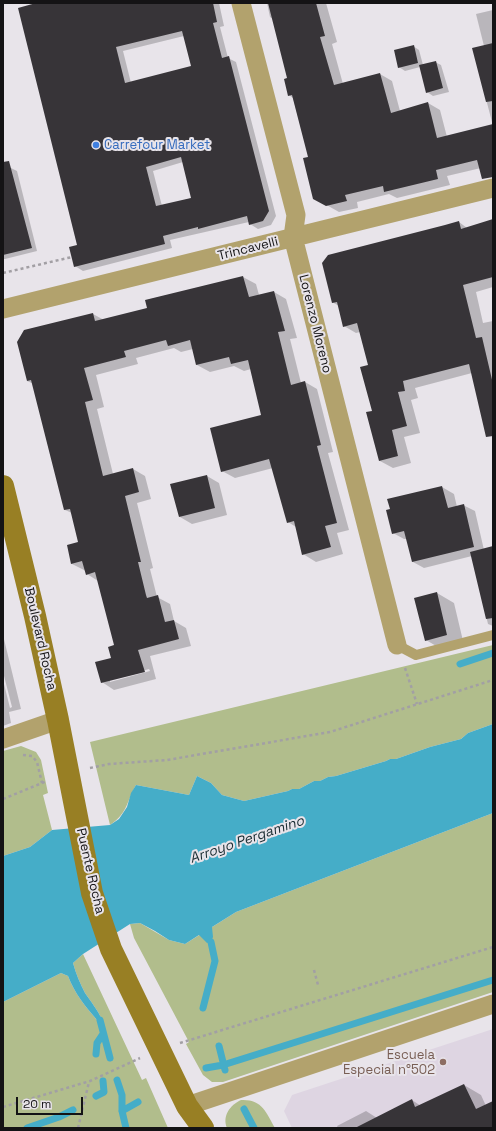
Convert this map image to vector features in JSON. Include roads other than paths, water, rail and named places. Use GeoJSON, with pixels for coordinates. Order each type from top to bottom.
{"type":"FeatureCollection","features":[{"type":"Feature","properties":{"kind":"main road","name":"Boulevard Rocha"},"geometry":{"type":"LineString","coordinates":[[3,486],[35,616],[70,783]]}},
{"type":"Feature","properties":{"kind":"main road","name":"Puente Rocha"},"geometry":{"type":"LineString","coordinates":[[70,783],[92,893],[111,949],[187,1106]]}},
{"type":"Feature","properties":{"kind":"main road"},"geometry":{"type":"LineString","coordinates":[[187,1106],[193,1128]]}},
{"type":"Feature","properties":{"kind":"main road"},"geometry":{"type":"LineString","coordinates":[[187,1106],[203,1128]]}},
{"type":"Feature","properties":{"kind":"street","name":"Lorenzo Moreno"},"geometry":{"type":"LineString","coordinates":[[241,3],[296,215],[293,237],[397,645]]}},
{"type":"Feature","properties":{"kind":"street","name":"Trincavelli"},"geometry":{"type":"LineString","coordinates":[[3,310],[493,188]]}},
{"type":"Feature","properties":{"kind":"street"},"geometry":{"type":"LineString","coordinates":[[3,739],[58,720]]}},
{"type":"Feature","properties":{"kind":"street"},"geometry":{"type":"LineString","coordinates":[[187,1106],[493,1004]]}},
{"type":"Feature","properties":{"kind":"lane"},"geometry":{"type":"LineString","coordinates":[[397,645],[416,655],[493,635]]}},
{"type":"Feature","properties":{"kind":"water","name":"Arroyo Pergamino"},"geometry":{"type":"Polygon","coordinates":[[[493,724],[493,813],[236,912],[212,927],[213,937],[211,942],[207,943],[199,935],[185,944],[169,940],[140,923],[130,924],[83,954],[73,963],[85,993],[102,1020],[97,1020],[84,1005],[68,976],[61,973],[3,1002],[3,856],[30,847],[52,830],[110,825],[119,819],[127,807],[131,793],[136,785],[189,795],[197,776],[211,783],[222,795],[244,801],[292,789],[299,789],[314,781],[320,781],[328,777],[336,776],[390,759],[396,759],[430,747],[461,739],[468,733],[493,724]]]}},
{"type":"Feature","properties":{"kind":"waterway"},"geometry":{"type":"LineString","coordinates":[[460,664],[493,653]]}},
{"type":"Feature","properties":{"kind":"waterway"},"geometry":{"type":"LineString","coordinates":[[203,1008],[215,961],[211,942]]}},
{"type":"Feature","properties":{"kind":"waterway"},"geometry":{"type":"LineString","coordinates":[[206,1068],[223,1065],[493,980]]}},
{"type":"Feature","properties":{"kind":"waterway"},"geometry":{"type":"LineString","coordinates":[[100,1020],[110,1058]]}},
{"type":"Feature","properties":{"kind":"waterway"},"geometry":{"type":"LineString","coordinates":[[96,1054],[97,1043],[103,1034]]}},
{"type":"Feature","properties":{"kind":"waterway"},"geometry":{"type":"LineString","coordinates":[[219,1046],[225,1070]]}},
{"type":"Feature","properties":{"kind":"waterway"},"geometry":{"type":"LineString","coordinates":[[117,1080],[122,1095],[122,1111],[126,1128]]}},
{"type":"Feature","properties":{"kind":"waterway"},"geometry":{"type":"LineString","coordinates":[[96,1096],[104,1092],[103,1081]]}},
{"type":"Feature","properties":{"kind":"waterway"},"geometry":{"type":"LineString","coordinates":[[122,1111],[138,1102]]}},
{"type":"Feature","properties":{"kind":"waterway"},"geometry":{"type":"LineString","coordinates":[[244,1109],[254,1128]]}},
{"type":"Feature","properties":{"kind":"waterway"},"geometry":{"type":"LineString","coordinates":[[27,1128],[59,1117],[73,1110]]}},
{"type":"Feature","properties":{"kind":"place","name":"Carrefour Market"},"geometry":{"type":"Point","coordinates":[96,145]}},
{"type":"Feature","properties":{"kind":"place","name":"Escuela Especial n°502"},"geometry":{"type":"Point","coordinates":[443,1062]}}]}
